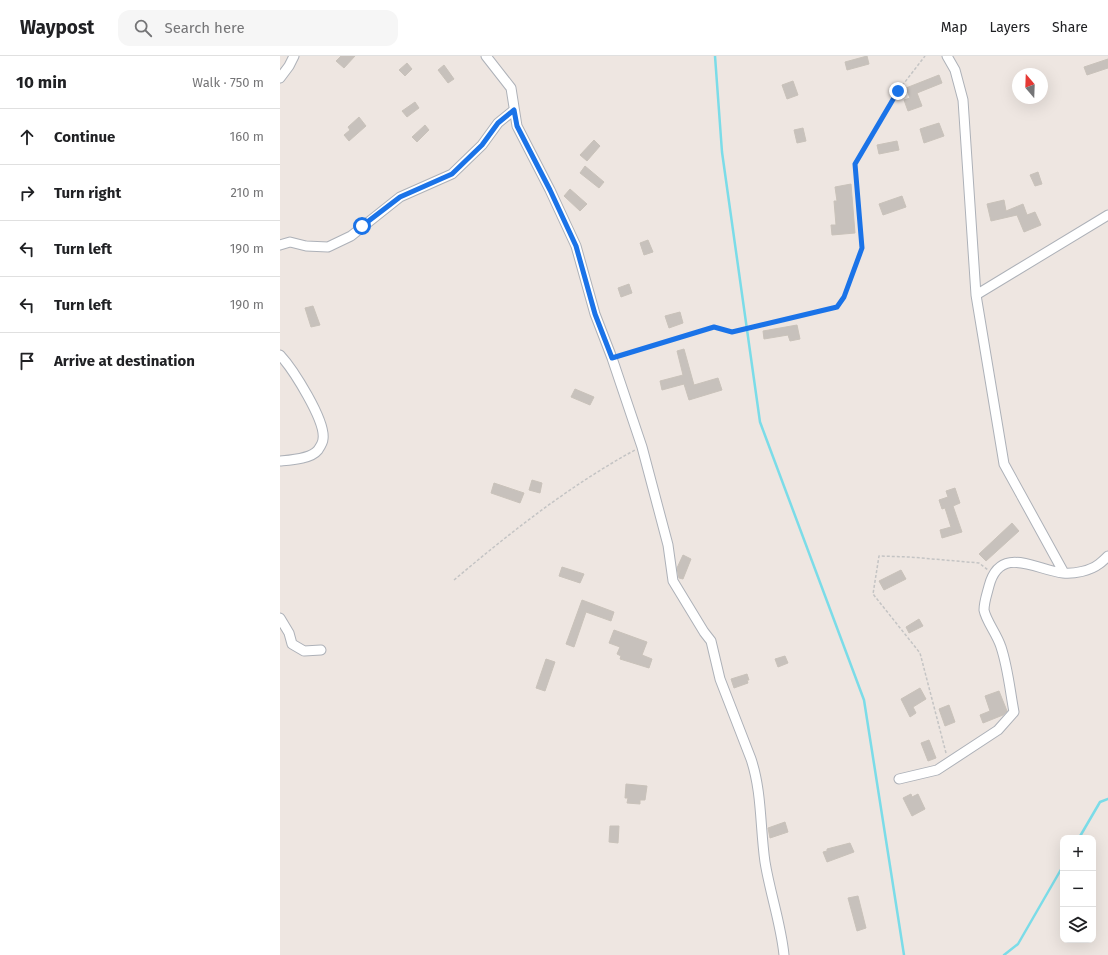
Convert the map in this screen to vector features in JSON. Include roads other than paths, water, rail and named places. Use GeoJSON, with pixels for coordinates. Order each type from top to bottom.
{"type":"FeatureCollection","features":[{"type":"Feature","properties":{"kind":"street"},"geometry":{"type":"LineString","coordinates":[[280,78],[294,56]]}},
{"type":"Feature","properties":{"kind":"street"},"geometry":{"type":"LineString","coordinates":[[486,56],[511,88],[517,126],[550,190],[576,246],[595,314],[612,358],[642,446],[668,545],[673,581],[711,641],[720,679],[755,771],[761,809],[762,838],[765,858],[773,901],[783,940],[784,955]]}},
{"type":"Feature","properties":{"kind":"street"},"geometry":{"type":"LineString","coordinates":[[947,56],[956,70],[963,100],[976,295],[1004,464],[1064,573]]}},
{"type":"Feature","properties":{"kind":"street"},"geometry":{"type":"LineString","coordinates":[[280,246],[290,242],[306,246],[328,247],[351,236],[400,197],[452,174],[482,145],[498,123],[514,110]]}},
{"type":"Feature","properties":{"kind":"street"},"geometry":{"type":"LineString","coordinates":[[976,295],[1108,215]]}},
{"type":"Feature","properties":{"kind":"street"},"geometry":{"type":"LineString","coordinates":[[280,355],[290,365],[307,393],[322,427],[323,439],[317,451],[308,456],[280,461]]}},
{"type":"Feature","properties":{"kind":"street"},"geometry":{"type":"LineString","coordinates":[[899,779],[937,770],[998,730],[1014,712],[1001,648],[984,610],[990,581],[1000,567],[1006,563],[1017,562],[1064,573],[1087,570],[1098,565],[1108,556]]}},
{"type":"Feature","properties":{"kind":"street"},"geometry":{"type":"LineString","coordinates":[[280,618],[289,632],[292,644],[304,651],[321,650]]}},
{"type":"Feature","properties":{"kind":"waterway"},"geometry":{"type":"LineString","coordinates":[[715,56],[722,152],[760,422],[864,700],[904,955]]}},
{"type":"Feature","properties":{"kind":"waterway"},"geometry":{"type":"LineString","coordinates":[[1081,835],[1100,802],[1108,799]]}},
{"type":"Feature","properties":{"kind":"waterway"},"geometry":{"type":"LineString","coordinates":[[1004,955],[1018,944],[1060,871]]}}]}
